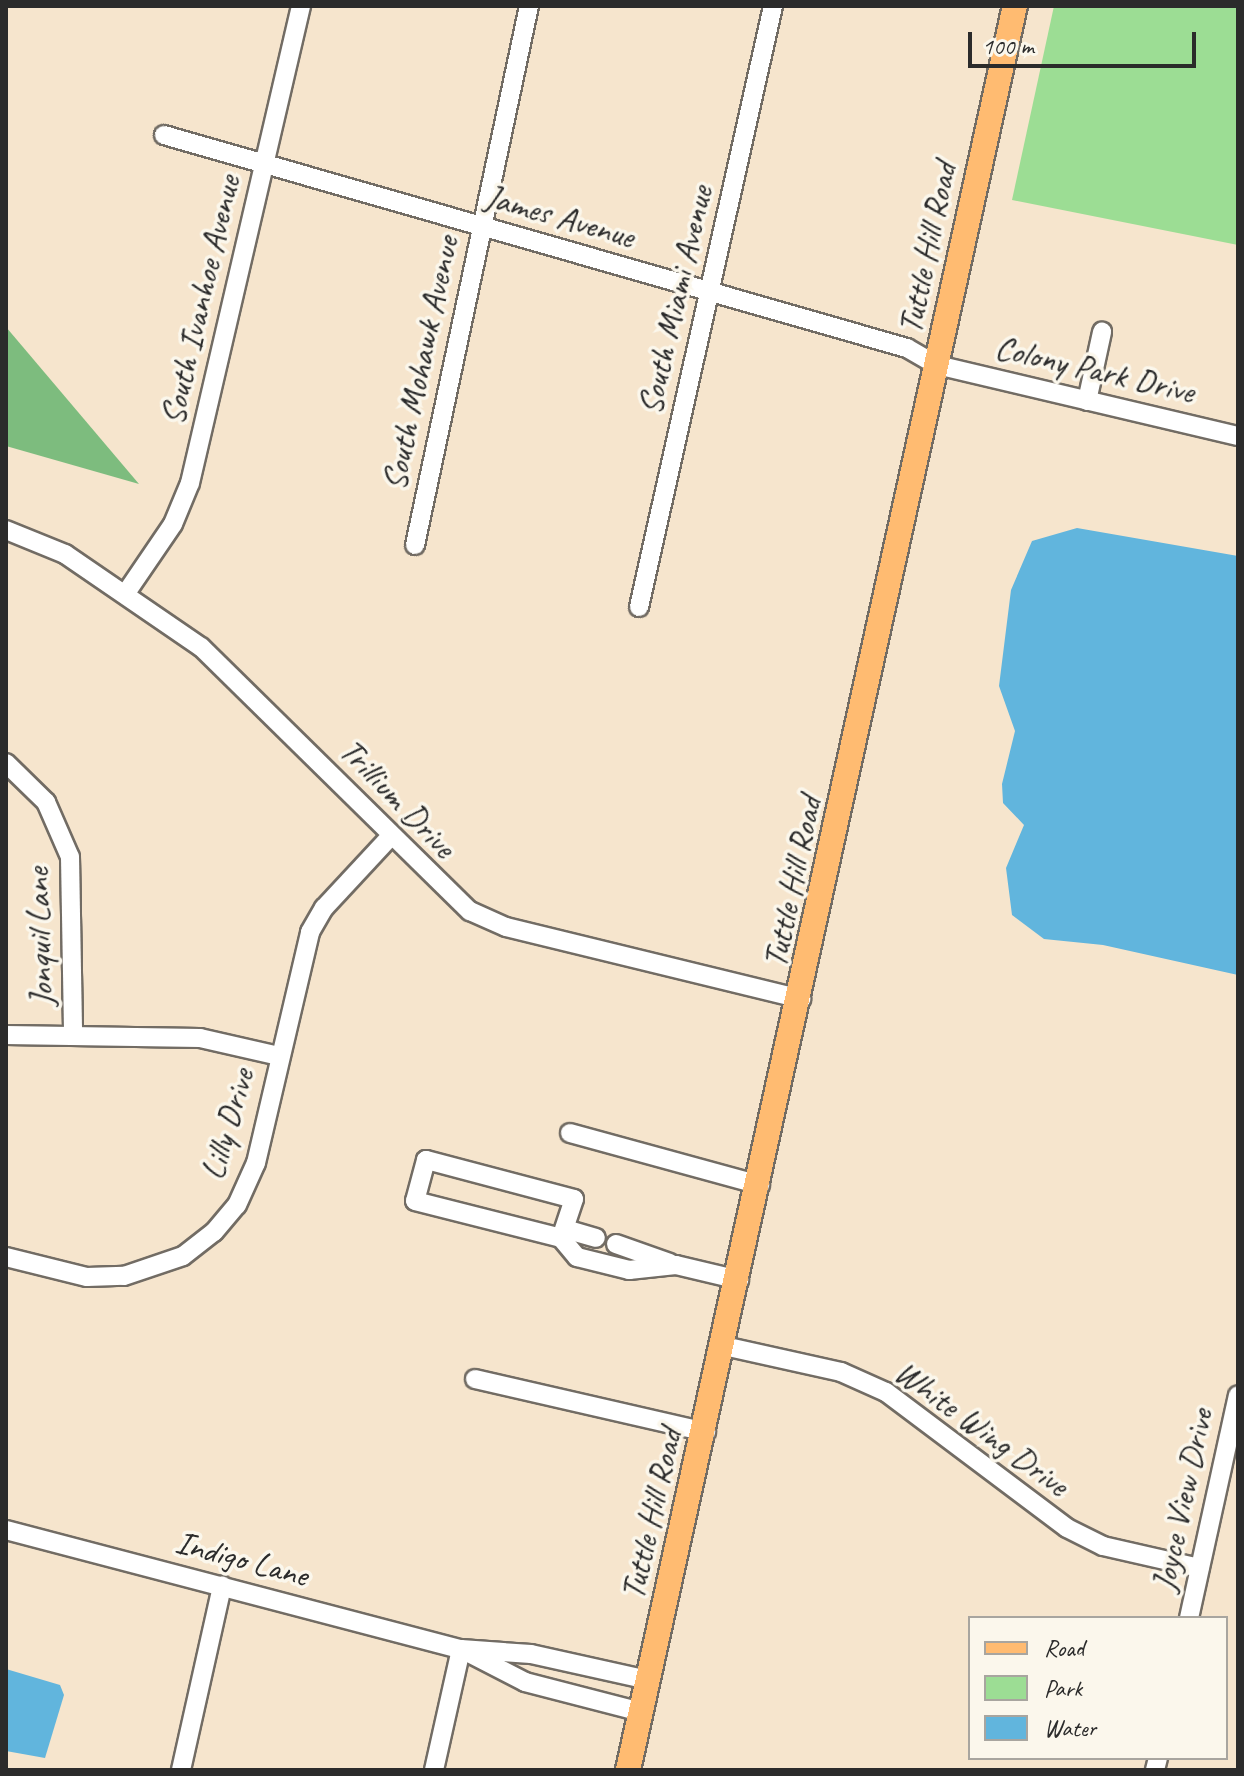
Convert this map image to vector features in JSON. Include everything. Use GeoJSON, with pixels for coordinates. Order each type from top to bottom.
{"type":"FeatureCollection","features":[{"type":"Feature","properties":{"kind":"main road","name":"Tuttle Hill Road"},"geometry":{"type":"LineString","coordinates":[[628,1770],[801,999],[1015,6]]}},
{"type":"Feature","properties":{"kind":"street","name":"South Ivanhoe Avenue"},"geometry":{"type":"LineString","coordinates":[[126,593],[173,524],[185,496],[301,6]]}},
{"type":"Feature","properties":{"kind":"street","name":"South Mohawk Avenue"},"geometry":{"type":"LineString","coordinates":[[415,545],[529,6]]}},
{"type":"Feature","properties":{"kind":"street","name":"South Miami Avenue"},"geometry":{"type":"LineString","coordinates":[[639,607],[773,6]]}},
{"type":"Feature","properties":{"kind":"street","name":"James Avenue"},"geometry":{"type":"LineString","coordinates":[[164,135],[907,348],[937,365]]}},
{"type":"Feature","properties":{"kind":"street"},"geometry":{"type":"LineString","coordinates":[[1087,401],[1102,332]]}},
{"type":"Feature","properties":{"kind":"street","name":"Colony Park Drive"},"geometry":{"type":"LineString","coordinates":[[937,365],[1238,436]]}},
{"type":"Feature","properties":{"kind":"street","name":"Trillium Drive"},"geometry":{"type":"LineString","coordinates":[[6,530],[50,545],[126,593],[201,647],[452,898],[488,921],[801,999]]}},
{"type":"Feature","properties":{"kind":"street","name":"Jonquil Lane"},"geometry":{"type":"LineString","coordinates":[[6,763],[46,802],[70,857],[73,1035]]}},
{"type":"Feature","properties":{"kind":"street","name":"Lilly Drive"},"geometry":{"type":"LineString","coordinates":[[6,1257],[100,1278],[148,1271],[197,1246],[228,1216],[244,1191],[256,1163],[310,932],[324,908],[390,837]]}},
{"type":"Feature","properties":{"kind":"street"},"geometry":{"type":"LineString","coordinates":[[6,1035],[200,1038],[279,1056]]}},
{"type":"Feature","properties":{"kind":"street"},"geometry":{"type":"LineString","coordinates":[[570,1133],[760,1185]]}},
{"type":"Feature","properties":{"kind":"street"},"geometry":{"type":"LineString","coordinates":[[596,1238],[563,1234],[415,1201],[426,1160],[574,1199],[563,1234],[577,1257],[629,1270],[676,1265]]}},
{"type":"Feature","properties":{"kind":"street"},"geometry":{"type":"LineString","coordinates":[[616,1244],[676,1265],[739,1280]]}},
{"type":"Feature","properties":{"kind":"street","name":"White Wing Drive"},"geometry":{"type":"LineString","coordinates":[[724,1346],[841,1372],[875,1387],[1067,1528],[1103,1546],[1200,1568]]}},
{"type":"Feature","properties":{"kind":"street"},"geometry":{"type":"LineString","coordinates":[[475,1379],[706,1432]]}},
{"type":"Feature","properties":{"kind":"street","name":"Joyce View Drive"},"geometry":{"type":"LineString","coordinates":[[1189,1616],[1238,1395]]}},
{"type":"Feature","properties":{"kind":"street","name":"Indigo Lane"},"geometry":{"type":"LineString","coordinates":[[6,1530],[461,1649],[531,1654],[648,1680]]}},
{"type":"Feature","properties":{"kind":"street"},"geometry":{"type":"LineString","coordinates":[[181,1770],[222,1586]]}},
{"type":"Feature","properties":{"kind":"street"},"geometry":{"type":"LineString","coordinates":[[434,1770],[461,1649]]}},
{"type":"Feature","properties":{"kind":"street","name":"Indigo Lane"},"geometry":{"type":"LineString","coordinates":[[461,1649],[525,1682],[641,1712]]}},
{"type":"Feature","properties":{"kind":"green space"},"geometry":{"type":"Polygon","coordinates":[[[1054,6],[1238,6],[1238,245],[1012,200],[1054,6]]]}},
{"type":"Feature","properties":{"kind":"green space"},"geometry":{"type":"Polygon","coordinates":[[[6,327],[139,484],[6,446],[6,327]]]}},
{"type":"Feature","properties":{"kind":"water"},"geometry":{"type":"Polygon","coordinates":[[[1077,528],[1238,556],[1238,975],[1103,945],[1044,939],[1012,915],[1006,868],[1024,825],[1003,803],[1002,784],[1015,731],[999,686],[1011,590],[1032,541],[1077,528]]]}},
{"type":"Feature","properties":{"kind":"water"},"geometry":{"type":"Polygon","coordinates":[[[6,1669],[60,1685],[64,1695],[45,1758],[6,1751],[6,1669]]]}}]}
